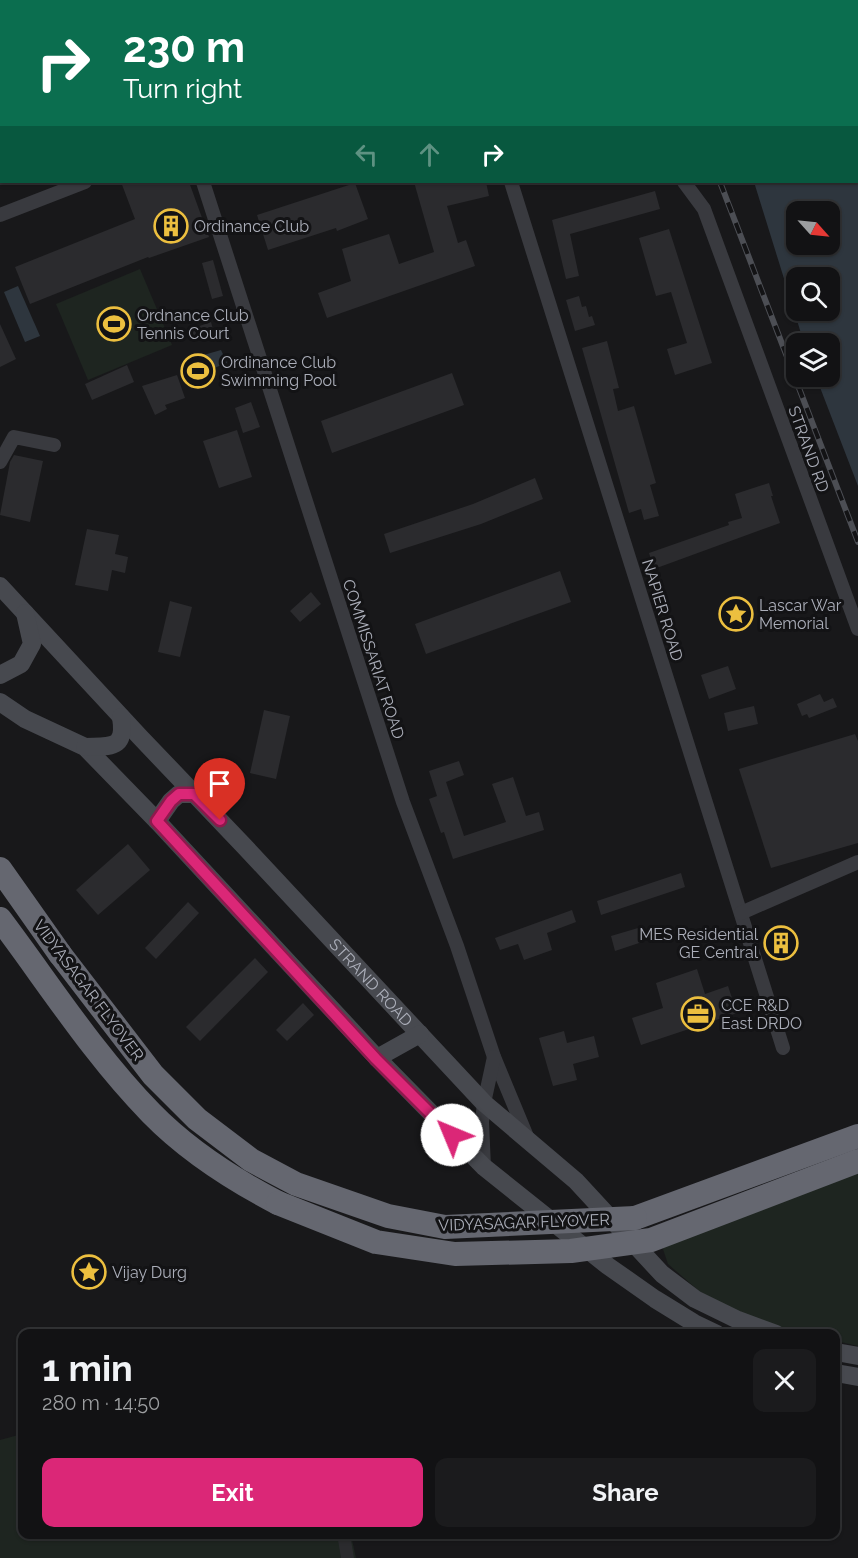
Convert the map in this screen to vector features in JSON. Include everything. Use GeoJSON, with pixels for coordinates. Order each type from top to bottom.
{"type":"FeatureCollection","features":[{"type":"Feature","properties":{"kind":"highway","name":"VIDYASAGAR FLYOVER"},"geometry":{"type":"LineString","coordinates":[[0,869],[60,954],[153,1075],[197,1119],[251,1160],[296,1184],[388,1216],[445,1227],[635,1218],[858,1136]]}},
{"type":"Feature","properties":{"kind":"highway","name":"VIDYASAGAR FLYOVER"},"geometry":{"type":"LineString","coordinates":[[0,919],[106,1063],[152,1114],[203,1158],[238,1182],[278,1203],[376,1242],[455,1254],[571,1251],[651,1240],[858,1161]]}},
{"type":"Feature","properties":{"kind":"main road","name":"STRAND ROAD"},"geometry":{"type":"LineString","coordinates":[[0,586],[484,1103],[576,1181],[662,1274],[695,1299],[762,1329]]}},
{"type":"Feature","properties":{"kind":"main road"},"geometry":{"type":"LineString","coordinates":[[0,675],[21,664],[32,644],[25,611]]}},
{"type":"Feature","properties":{"kind":"main road"},"geometry":{"type":"LineString","coordinates":[[0,702],[25,719],[85,747],[157,821],[376,1059],[484,1167],[608,1266],[655,1299],[707,1329]]}},
{"type":"Feature","properties":{"kind":"main road"},"geometry":{"type":"LineString","coordinates":[[85,747],[113,746],[118,743],[123,731],[121,717]]}},
{"type":"Feature","properties":{"kind":"main road"},"geometry":{"type":"LineString","coordinates":[[157,821],[179,794],[194,794]]}},
{"type":"Feature","properties":{"kind":"main road"},"geometry":{"type":"LineString","coordinates":[[376,1059],[420,1034]]}},
{"type":"Feature","properties":{"kind":"main road"},"geometry":{"type":"LineString","coordinates":[[840,1353],[858,1356]]}},
{"type":"Feature","properties":{"kind":"main road"},"geometry":{"type":"LineString","coordinates":[[840,1374],[858,1377]]}},
{"type":"Feature","properties":{"kind":"street"},"geometry":{"type":"LineString","coordinates":[[0,215],[82,183]]}},
{"type":"Feature","properties":{"kind":"street","name":"COMMISSARIAT ROAD"},"geometry":{"type":"LineString","coordinates":[[203,183],[403,802],[457,946],[494,1058],[529,1142]]}},
{"type":"Feature","properties":{"kind":"street","name":"NAPIER ROAD"},"geometry":{"type":"LineString","coordinates":[[514,183],[783,1048]]}},
{"type":"Feature","properties":{"kind":"street","name":"STRAND RD"},"geometry":{"type":"LineString","coordinates":[[685,183],[704,208],[858,629]]}},
{"type":"Feature","properties":{"kind":"street"},"geometry":{"type":"LineString","coordinates":[[0,462],[4,442],[14,437],[54,445]]}},
{"type":"Feature","properties":{"kind":"street"},"geometry":{"type":"LineString","coordinates":[[741,913],[858,862]]}},
{"type":"Feature","properties":{"kind":"street"},"geometry":{"type":"LineString","coordinates":[[484,1167],[482,1122],[494,1058]]}},
{"type":"Feature","properties":{"kind":"shaded area"},"geometry":{"type":"Polygon","coordinates":[[[754,183],[858,183],[858,486],[820,387],[840,387],[840,333],[801,333],[797,321],[840,321],[840,267],[786,267],[786,285],[754,183]]]}},
{"type":"Feature","properties":{"kind":"shaded area","name":"Ordnance Club Tennis Court"},"geometry":{"type":"Polygon","coordinates":[[[140,269],[172,345],[88,380],[56,304],[140,269]]]}},
{"type":"Feature","properties":{"kind":"shaded area"},"geometry":{"type":"Polygon","coordinates":[[[18,286],[40,336],[25,342],[4,292],[18,286]]]}},
{"type":"Feature","properties":{"kind":"shaded area","name":"Ordinance Club Swimming Pool"},"geometry":{"type":"Polygon","coordinates":[[[221,350],[227,363],[188,378],[186,360],[221,350]]]}},
{"type":"Feature","properties":{"kind":"shaded area"},"geometry":{"type":"Polygon","coordinates":[[[858,1171],[858,1346],[840,1342],[840,1329],[786,1329],[749,1321],[699,1291],[668,1264],[662,1246],[858,1171]]]}},
{"type":"Feature","properties":{"kind":"shaded area"},"geometry":{"type":"Polygon","coordinates":[[[18,1435],[18,1539],[352,1539],[356,1558],[0,1558],[0,1440],[18,1435]]]}},
{"type":"Feature","properties":{"kind":"building"},"geometry":{"type":"Polygon","coordinates":[[[121,183],[189,183],[209,237],[148,257],[30,304],[15,267],[135,219],[121,183]]]}},
{"type":"Feature","properties":{"kind":"building"},"geometry":{"type":"Polygon","coordinates":[[[355,183],[368,219],[337,231],[336,228],[268,250],[257,215],[355,183]]]}},
{"type":"Feature","properties":{"kind":"building"},"geometry":{"type":"Polygon","coordinates":[[[414,183],[486,183],[489,196],[447,206],[458,243],[466,240],[475,266],[327,318],[318,293],[351,281],[342,249],[389,234],[399,264],[434,252],[414,183]]]}},
{"type":"Feature","properties":{"kind":"building"},"geometry":{"type":"Polygon","coordinates":[[[655,191],[660,209],[570,234],[579,276],[566,279],[552,220],[655,191]]]}},
{"type":"Feature","properties":{"kind":"building"},"geometry":{"type":"Polygon","coordinates":[[[669,229],[712,363],[675,375],[667,349],[687,343],[671,292],[656,296],[639,238],[669,229]]]}},
{"type":"Feature","properties":{"kind":"building"},"geometry":{"type":"Polygon","coordinates":[[[213,260],[223,296],[212,299],[202,263],[213,260]]]}},
{"type":"Feature","properties":{"kind":"building"},"geometry":{"type":"Polygon","coordinates":[[[579,296],[582,307],[586,306],[589,317],[592,316],[595,325],[575,331],[566,300],[579,296]]]}},
{"type":"Feature","properties":{"kind":"building"},"geometry":{"type":"Polygon","coordinates":[[[211,322],[214,333],[194,340],[191,329],[211,322]]]}},
{"type":"Feature","properties":{"kind":"building"},"geometry":{"type":"Polygon","coordinates":[[[0,324],[16,359],[0,367],[0,324]]]}},
{"type":"Feature","properties":{"kind":"building"},"geometry":{"type":"Polygon","coordinates":[[[607,341],[619,388],[613,389],[618,411],[634,406],[656,483],[650,485],[659,516],[644,520],[641,509],[629,513],[582,348],[607,341]]]}},
{"type":"Feature","properties":{"kind":"building"},"geometry":{"type":"Polygon","coordinates":[[[127,365],[134,382],[92,400],[85,384],[127,365]]]}},
{"type":"Feature","properties":{"kind":"building"},"geometry":{"type":"Polygon","coordinates":[[[452,373],[464,405],[332,453],[321,421],[452,373]]]}},
{"type":"Feature","properties":{"kind":"building"},"geometry":{"type":"Polygon","coordinates":[[[177,375],[185,398],[165,405],[167,409],[155,415],[142,386],[177,375]]]}},
{"type":"Feature","properties":{"kind":"building"},"geometry":{"type":"Polygon","coordinates":[[[251,402],[260,427],[243,433],[235,408],[251,402]]]}},
{"type":"Feature","properties":{"kind":"building"},"geometry":{"type":"Polygon","coordinates":[[[237,430],[252,477],[219,488],[203,441],[237,430]]]}},
{"type":"Feature","properties":{"kind":"building"},"geometry":{"type":"Polygon","coordinates":[[[14,455],[43,461],[30,522],[0,515],[10,462],[14,455]]]}},
{"type":"Feature","properties":{"kind":"building"},"geometry":{"type":"Polygon","coordinates":[[[535,478],[543,499],[481,524],[390,553],[384,534],[473,504],[535,478]]]}},
{"type":"Feature","properties":{"kind":"building"},"geometry":{"type":"Polygon","coordinates":[[[769,483],[780,523],[654,569],[649,553],[729,525],[728,522],[742,518],[735,494],[769,483]]]}},
{"type":"Feature","properties":{"kind":"building"},"geometry":{"type":"Polygon","coordinates":[[[87,529],[119,535],[115,554],[128,557],[125,573],[112,570],[108,591],[75,585],[87,529]]]}},
{"type":"Feature","properties":{"kind":"building"},"geometry":{"type":"Polygon","coordinates":[[[560,571],[571,602],[426,654],[415,624],[560,571]]]}},
{"type":"Feature","properties":{"kind":"building"},"geometry":{"type":"Polygon","coordinates":[[[311,592],[321,604],[300,622],[290,611],[311,592]]]}},
{"type":"Feature","properties":{"kind":"building"},"geometry":{"type":"Polygon","coordinates":[[[170,601],[192,607],[180,657],[158,652],[170,601]]]}},
{"type":"Feature","properties":{"kind":"building"},"geometry":{"type":"Polygon","coordinates":[[[728,666],[736,689],[709,699],[701,675],[728,666]]]}},
{"type":"Feature","properties":{"kind":"building"},"geometry":{"type":"Polygon","coordinates":[[[820,694],[824,702],[833,698],[837,707],[809,718],[807,714],[802,716],[797,704],[820,694]]]}},
{"type":"Feature","properties":{"kind":"building"},"geometry":{"type":"Polygon","coordinates":[[[754,706],[758,724],[728,731],[724,713],[754,706]]]}},
{"type":"Feature","properties":{"kind":"building"},"geometry":{"type":"Polygon","coordinates":[[[264,710],[290,716],[276,779],[250,773],[264,710]]]}},
{"type":"Feature","properties":{"kind":"building"},"geometry":{"type":"Polygon","coordinates":[[[855,734],[858,741],[858,843],[771,868],[739,769],[855,734]]]}},
{"type":"Feature","properties":{"kind":"building"},"geometry":{"type":"Polygon","coordinates":[[[459,761],[464,775],[446,782],[464,836],[506,822],[492,784],[513,777],[526,816],[539,812],[544,830],[453,859],[429,799],[437,796],[429,771],[459,761]]]}},
{"type":"Feature","properties":{"kind":"building"},"geometry":{"type":"Polygon","coordinates":[[[128,844],[150,870],[98,915],[76,890],[128,844]]]}},
{"type":"Feature","properties":{"kind":"building"},"geometry":{"type":"Polygon","coordinates":[[[681,873],[685,887],[601,915],[597,901],[681,873]]]}},
{"type":"Feature","properties":{"kind":"building"},"geometry":{"type":"Polygon","coordinates":[[[188,902],[199,913],[156,959],[145,948],[188,902]]]}},
{"type":"Feature","properties":{"kind":"building"},"geometry":{"type":"Polygon","coordinates":[[[572,910],[576,922],[547,933],[552,950],[524,960],[518,944],[500,950],[495,938],[572,910]]]}},
{"type":"Feature","properties":{"kind":"building","name":"MES Residential GE Central"},"geometry":{"type":"Polygon","coordinates":[[[784,927],[794,956],[776,957],[769,931],[784,927]]]}},
{"type":"Feature","properties":{"kind":"building"},"geometry":{"type":"Polygon","coordinates":[[[638,928],[642,942],[615,951],[611,936],[638,928]]]}},
{"type":"Feature","properties":{"kind":"building"},"geometry":{"type":"Polygon","coordinates":[[[255,958],[268,972],[200,1041],[186,1027],[255,958]]]}},
{"type":"Feature","properties":{"kind":"building"},"geometry":{"type":"Polygon","coordinates":[[[697,969],[705,994],[728,986],[737,1013],[641,1045],[632,1018],[663,1008],[656,983],[697,969]]]}},
{"type":"Feature","properties":{"kind":"building"},"geometry":{"type":"Polygon","coordinates":[[[303,1003],[314,1015],[287,1041],[276,1030],[303,1003]]]}},
{"type":"Feature","properties":{"kind":"building"},"geometry":{"type":"Polygon","coordinates":[[[564,1031],[567,1043],[594,1036],[599,1057],[573,1064],[577,1080],[553,1086],[539,1038],[564,1031]]]}},
{"type":"Feature","properties":{"kind":"building"},"geometry":{"type":"Polygon","coordinates":[[[338,1539],[351,1539],[354,1558],[341,1558],[338,1539]]]}},
{"type":"Feature","properties":{"kind":"railway"},"geometry":{"type":"LineString","coordinates":[[720,183],[858,542]]}},
{"type":"Feature","properties":{"kind":"place","name":"Ordinance Club"},"geometry":{"type":"Point","coordinates":[171,226]}},
{"type":"Feature","properties":{"kind":"place","name":"Ordnance Club Tennis Court"},"geometry":{"type":"Point","coordinates":[114,324]}},
{"type":"Feature","properties":{"kind":"place","name":"Ordinance Club Swimming Pool"},"geometry":{"type":"Point","coordinates":[198,371]}},
{"type":"Feature","properties":{"kind":"place","name":"Lascar War Memorial"},"geometry":{"type":"Point","coordinates":[736,614]}},
{"type":"Feature","properties":{"kind":"place","name":"MES Residential GE Central"},"geometry":{"type":"Point","coordinates":[781,943]}},
{"type":"Feature","properties":{"kind":"place","name":"CCE R&D East DRDO"},"geometry":{"type":"Point","coordinates":[698,1014]}},
{"type":"Feature","properties":{"kind":"place","name":"Vijay Durg"},"geometry":{"type":"Point","coordinates":[89,1272]}},
{"type":"Feature","properties":{"kind":"route"},"geometry":{"type":"LineString","coordinates":[[220,820],[194,794],[179,794],[157,821],[376,1059],[452,1135]]}}]}
